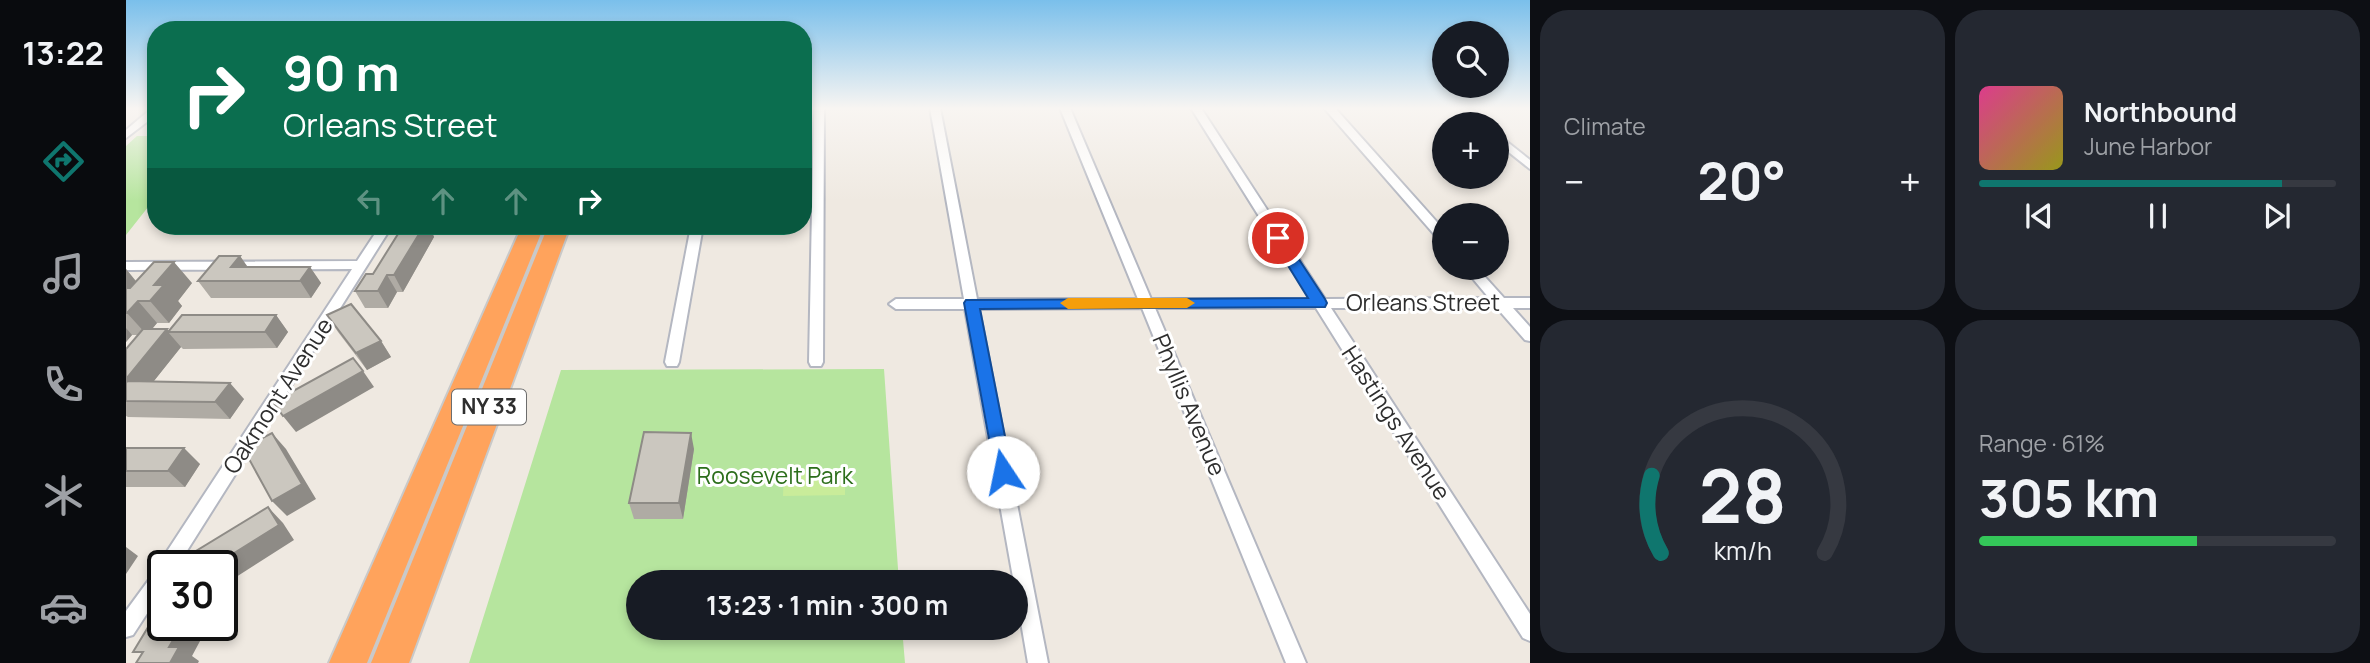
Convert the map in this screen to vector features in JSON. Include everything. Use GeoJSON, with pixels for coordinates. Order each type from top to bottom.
{"type":"FeatureCollection","features":[{"type":"Feature","properties":{"kind":"highway"},"geometry":{"type":"LineString","coordinates":[[520,256],[524,235]]}},
{"type":"Feature","properties":{"kind":"highway","name":"NY 33"},"geometry":{"type":"LineString","coordinates":[[348,663],[529,235]]}},
{"type":"Feature","properties":{"kind":"highway","name":"NY 33"},"geometry":{"type":"LineString","coordinates":[[390,663],[556,235]]}},
{"type":"Feature","properties":{"kind":"highway"},"geometry":{"type":"LineString","coordinates":[[541,273],[566,235]]}},
{"type":"Feature","properties":{"kind":"street"},"geometry":{"type":"LineString","coordinates":[[816,362],[819,139]]}},
{"type":"Feature","properties":{"kind":"street"},"geometry":{"type":"LineString","coordinates":[[941,139],[1038,663]]}},
{"type":"Feature","properties":{"kind":"street","name":"Phyllis Avenue"},"geometry":{"type":"LineString","coordinates":[[1078,139],[1296,663]]}},
{"type":"Feature","properties":{"kind":"street","name":"Hastings Avenue"},"geometry":{"type":"LineString","coordinates":[[1216,139],[1530,631]]}},
{"type":"Feature","properties":{"kind":"street"},"geometry":{"type":"LineString","coordinates":[[1356,139],[1432,224]]}},
{"type":"Feature","properties":{"kind":"street"},"geometry":{"type":"LineString","coordinates":[[1509,147],[1530,166]]}},
{"type":"Feature","properties":{"kind":"street","name":"Oakmont Avenue"},"geometry":{"type":"LineString","coordinates":[[178,550],[380,235]]}},
{"type":"Feature","properties":{"kind":"street"},"geometry":{"type":"LineString","coordinates":[[672,362],[695,235]]}},
{"type":"Feature","properties":{"kind":"street"},"geometry":{"type":"LineString","coordinates":[[126,266],[361,265]]}},
{"type":"Feature","properties":{"kind":"street"},"geometry":{"type":"LineString","coordinates":[[1481,280],[1530,336]]}},
{"type":"Feature","properties":{"kind":"street","name":"Orleans Street"},"geometry":{"type":"LineString","coordinates":[[895,303],[1530,303]]}},
{"type":"Feature","properties":{"kind":"street"},"geometry":{"type":"LineString","coordinates":[[126,628],[147,597]]}},
{"type":"Feature","properties":{"kind":"green space"},"geometry":{"type":"Polygon","coordinates":[[[134,139],[147,139],[147,208],[126,235],[126,146],[134,139]]]}},
{"type":"Feature","properties":{"kind":"green space","name":"Roosevelt Park"},"geometry":{"type":"Polygon","coordinates":[[[884,369],[898,570],[626,570],[626,640],[903,640],[905,663],[469,663],[561,370],[884,369]]]}},
{"type":"Feature","properties":{"kind":"green space"},"geometry":{"type":"Polygon","coordinates":[[[784,471],[845,471],[845,495],[783,496],[784,471]]]}},
{"type":"Feature","properties":{"kind":"building"},"geometry":{"type":"Polygon","coordinates":[[[397,235],[418,235],[394,275],[387,275],[378,291],[355,291],[366,274],[373,274],[397,235]]]}},
{"type":"Feature","properties":{"kind":"building"},"geometry":{"type":"Polygon","coordinates":[[[219,256],[240,256],[231,267],[310,267],[300,281],[198,281],[219,256]]]}},
{"type":"Feature","properties":{"kind":"building"},"geometry":{"type":"Polygon","coordinates":[[[154,262],[174,262],[154,285],[164,285],[150,301],[138,301],[126,313],[126,288],[130,288],[154,262]]]}},
{"type":"Feature","properties":{"kind":"building"},"geometry":{"type":"Polygon","coordinates":[[[351,304],[381,341],[356,353],[327,315],[351,304]]]}},
{"type":"Feature","properties":{"kind":"building"},"geometry":{"type":"Polygon","coordinates":[[[182,315],[276,315],[265,332],[168,332],[182,315]]]}},
{"type":"Feature","properties":{"kind":"building"},"geometry":{"type":"Polygon","coordinates":[[[143,329],[167,329],[126,379],[126,349],[143,329]]]}},
{"type":"Feature","properties":{"kind":"building"},"geometry":{"type":"Polygon","coordinates":[[[353,358],[363,371],[283,416],[273,402],[353,358]]]}},
{"type":"Feature","properties":{"kind":"building"},"geometry":{"type":"Polygon","coordinates":[[[127,381],[230,383],[215,402],[126,401],[127,381]]]}},
{"type":"Feature","properties":{"kind":"building"},"geometry":{"type":"Polygon","coordinates":[[[644,432],[691,433],[679,503],[629,503],[644,432]]]}},
{"type":"Feature","properties":{"kind":"building"},"geometry":{"type":"Polygon","coordinates":[[[272,433],[302,484],[272,501],[243,448],[272,433]]]}},
{"type":"Feature","properties":{"kind":"building"},"geometry":{"type":"Polygon","coordinates":[[[126,448],[184,448],[168,471],[126,471],[126,448]]]}},
{"type":"Feature","properties":{"kind":"building"},"geometry":{"type":"Polygon","coordinates":[[[268,507],[279,525],[238,551],[198,550],[268,507]]]}},
{"type":"Feature","properties":{"kind":"building"},"geometry":{"type":"Polygon","coordinates":[[[147,629],[147,641],[173,641],[169,647],[179,647],[170,663],[136,663],[143,652],[133,652],[147,629]]]}},
{"type":"Feature","properties":{"kind":"slow traffic"},"geometry":{"type":"LineString","coordinates":[[1068,303],[1187,303]]}},
{"type":"Feature","properties":{"kind":"route"},"geometry":{"type":"LineString","coordinates":[[1003,472],[971,303],[1319,303],[1278,238]]}}]}
